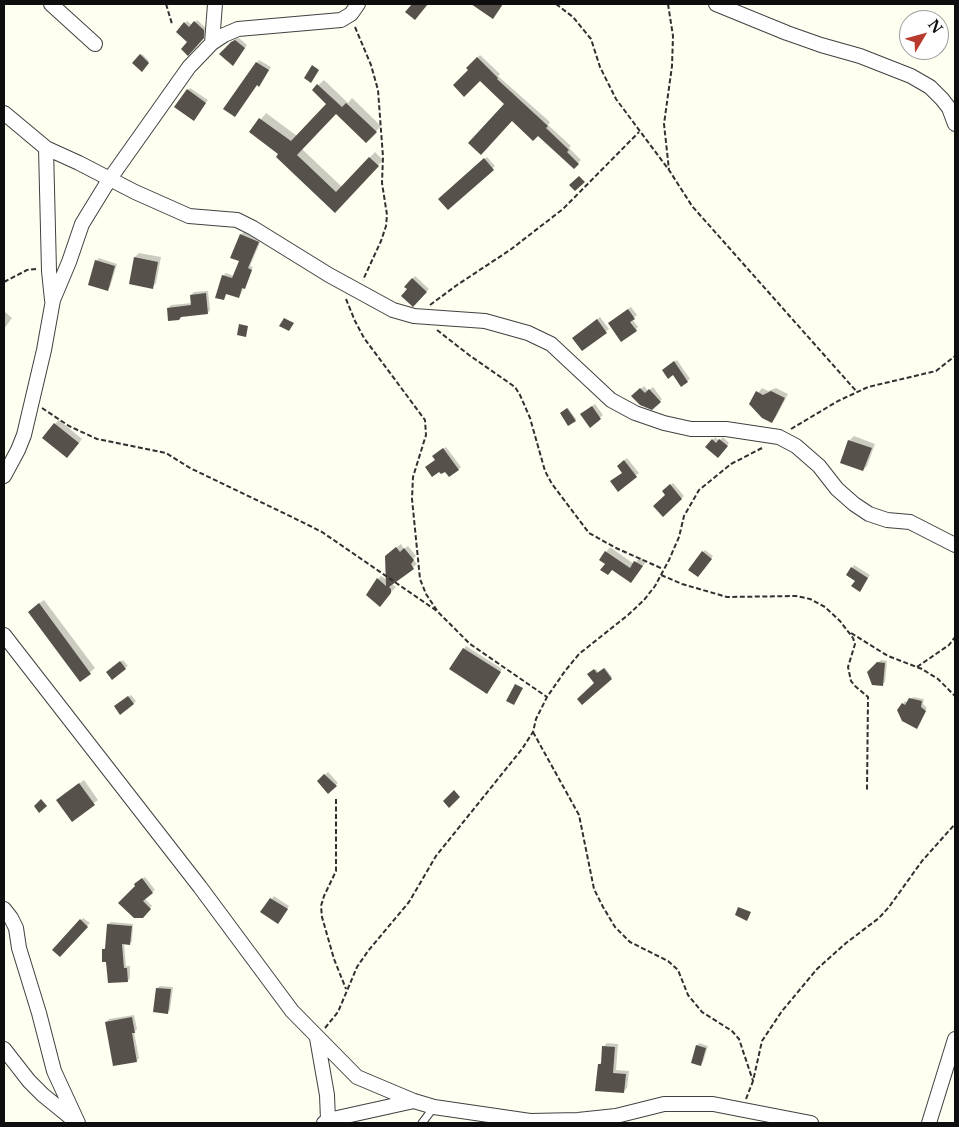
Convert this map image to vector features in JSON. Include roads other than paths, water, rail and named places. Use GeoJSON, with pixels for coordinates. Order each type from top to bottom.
{"type":"FeatureCollection","features":[{"type":"Feature","properties":{"kind":"street"},"geometry":{"type":"LineString","coordinates":[[51,4],[95,44]]}},
{"type":"Feature","properties":{"kind":"street"},"geometry":{"type":"LineString","coordinates":[[212,43],[215,4]]}},
{"type":"Feature","properties":{"kind":"street"},"geometry":{"type":"LineString","coordinates":[[716,4],[787,33],[860,56],[911,76],[930,87],[942,99],[949,108],[955,124]]}},
{"type":"Feature","properties":{"kind":"street"},"geometry":{"type":"LineString","coordinates":[[52,300],[69,262],[82,224],[109,180],[189,67],[212,43],[238,29],[341,20],[355,9]]}},
{"type":"Feature","properties":{"kind":"street"},"geometry":{"type":"LineString","coordinates":[[4,113],[46,148],[79,163],[109,180],[189,216],[237,220],[393,310],[416,317],[485,321],[528,333],[551,344],[611,400],[636,413],[664,423],[691,429],[726,428],[779,437],[796,446],[819,466],[837,489],[869,514],[887,520],[910,522],[955,545]]}},
{"type":"Feature","properties":{"kind":"street"},"geometry":{"type":"LineString","coordinates":[[4,476],[21,442],[32,402],[44,350],[52,300],[49,271],[46,148]]}},
{"type":"Feature","properties":{"kind":"street"},"geometry":{"type":"LineString","coordinates":[[4,635],[200,886],[292,1011],[357,1077],[414,1101],[434,1107],[530,1121],[578,1120],[616,1116],[664,1104],[712,1104],[742,1108],[811,1123]]}},
{"type":"Feature","properties":{"kind":"street"},"geometry":{"type":"LineString","coordinates":[[4,909],[16,928],[19,948],[54,1071],[78,1123]]}},
{"type":"Feature","properties":{"kind":"street"},"geometry":{"type":"LineString","coordinates":[[317,1038],[328,1095],[326,1122],[414,1101]]}},
{"type":"Feature","properties":{"kind":"street"},"geometry":{"type":"LineString","coordinates":[[929,1123],[955,1039]]}},
{"type":"Feature","properties":{"kind":"street"},"geometry":{"type":"LineString","coordinates":[[4,1049],[29,1081],[43,1095],[78,1123]]}},
{"type":"Feature","properties":{"kind":"lane"},"geometry":{"type":"LineString","coordinates":[[422,1123],[434,1107]]}}]}
